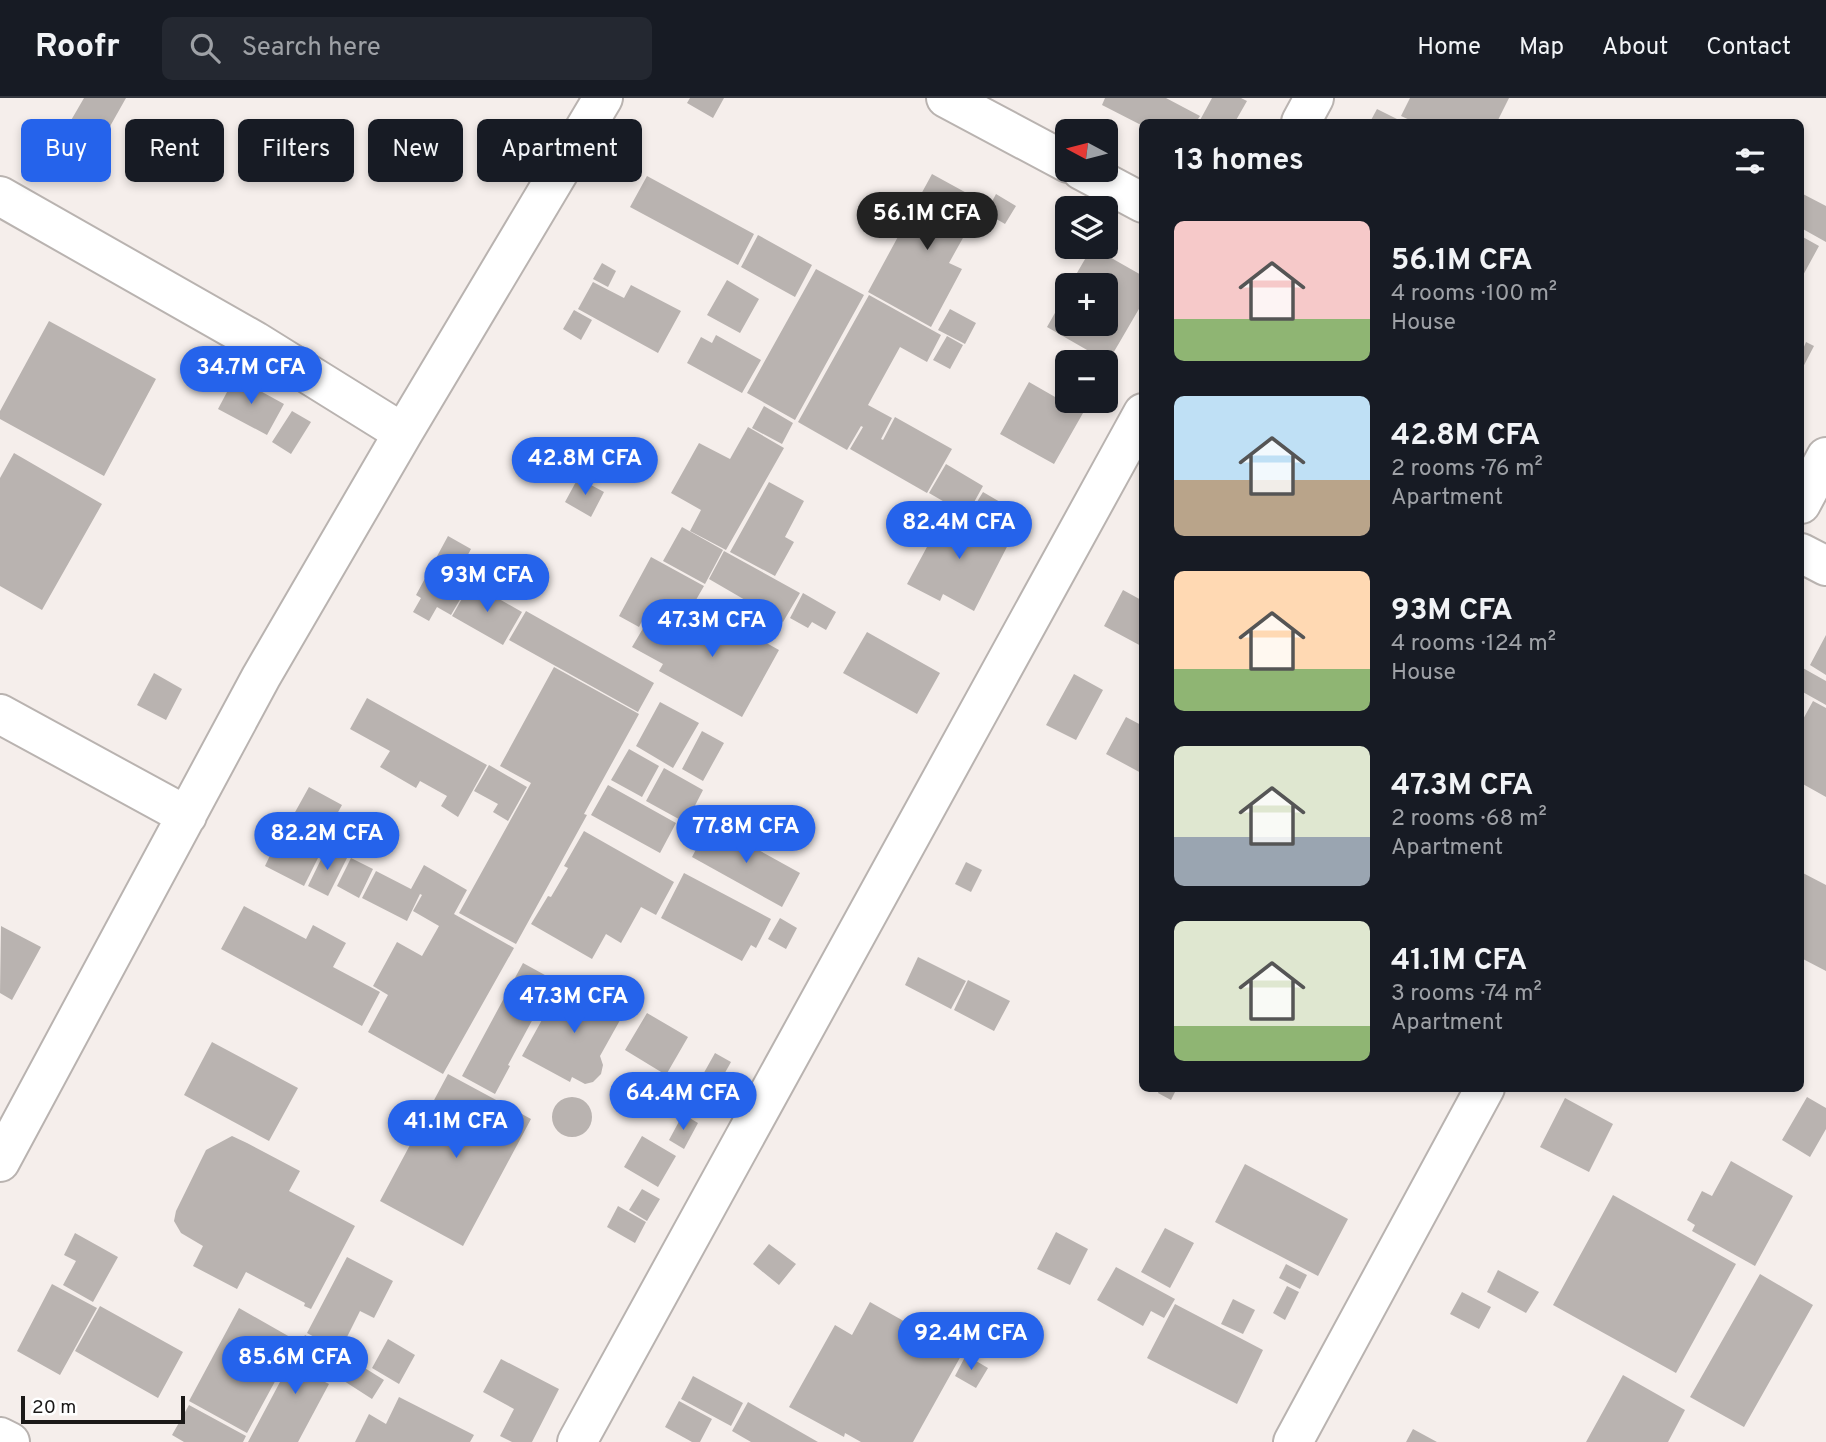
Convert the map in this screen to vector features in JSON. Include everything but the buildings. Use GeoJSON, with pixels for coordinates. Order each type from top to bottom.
{"type":"FeatureCollection","features":[{"type":"Feature","properties":{"kind":"street"},"geometry":{"type":"LineString","coordinates":[[0,1162],[261,677],[603,98]]}},
{"type":"Feature","properties":{"kind":"street"},"geometry":{"type":"LineString","coordinates":[[946,98],[1055,156]]}},
{"type":"Feature","properties":{"kind":"street"},"geometry":{"type":"LineString","coordinates":[[1303,119],[1314,98]]}},
{"type":"Feature","properties":{"kind":"street"},"geometry":{"type":"LineString","coordinates":[[1104,182],[1139,201]]}},
{"type":"Feature","properties":{"kind":"street"},"geometry":{"type":"LineString","coordinates":[[0,196],[255,341],[403,433]]}},
{"type":"Feature","properties":{"kind":"street"},"geometry":{"type":"LineString","coordinates":[[577,1442],[1139,420]]}},
{"type":"Feature","properties":{"kind":"street"},"geometry":{"type":"LineString","coordinates":[[1804,498],[1826,457]]}},
{"type":"Feature","properties":{"kind":"street"},"geometry":{"type":"LineString","coordinates":[[1804,555],[1826,566]]}},
{"type":"Feature","properties":{"kind":"street"},"geometry":{"type":"LineString","coordinates":[[0,714],[187,816]]}},
{"type":"Feature","properties":{"kind":"street"},"geometry":{"type":"LineString","coordinates":[[1293,1442],[1483,1092]]}},
{"type":"Feature","properties":{"kind":"street"},"geometry":{"type":"LineString","coordinates":[[0,1437],[10,1442]]}}]}
